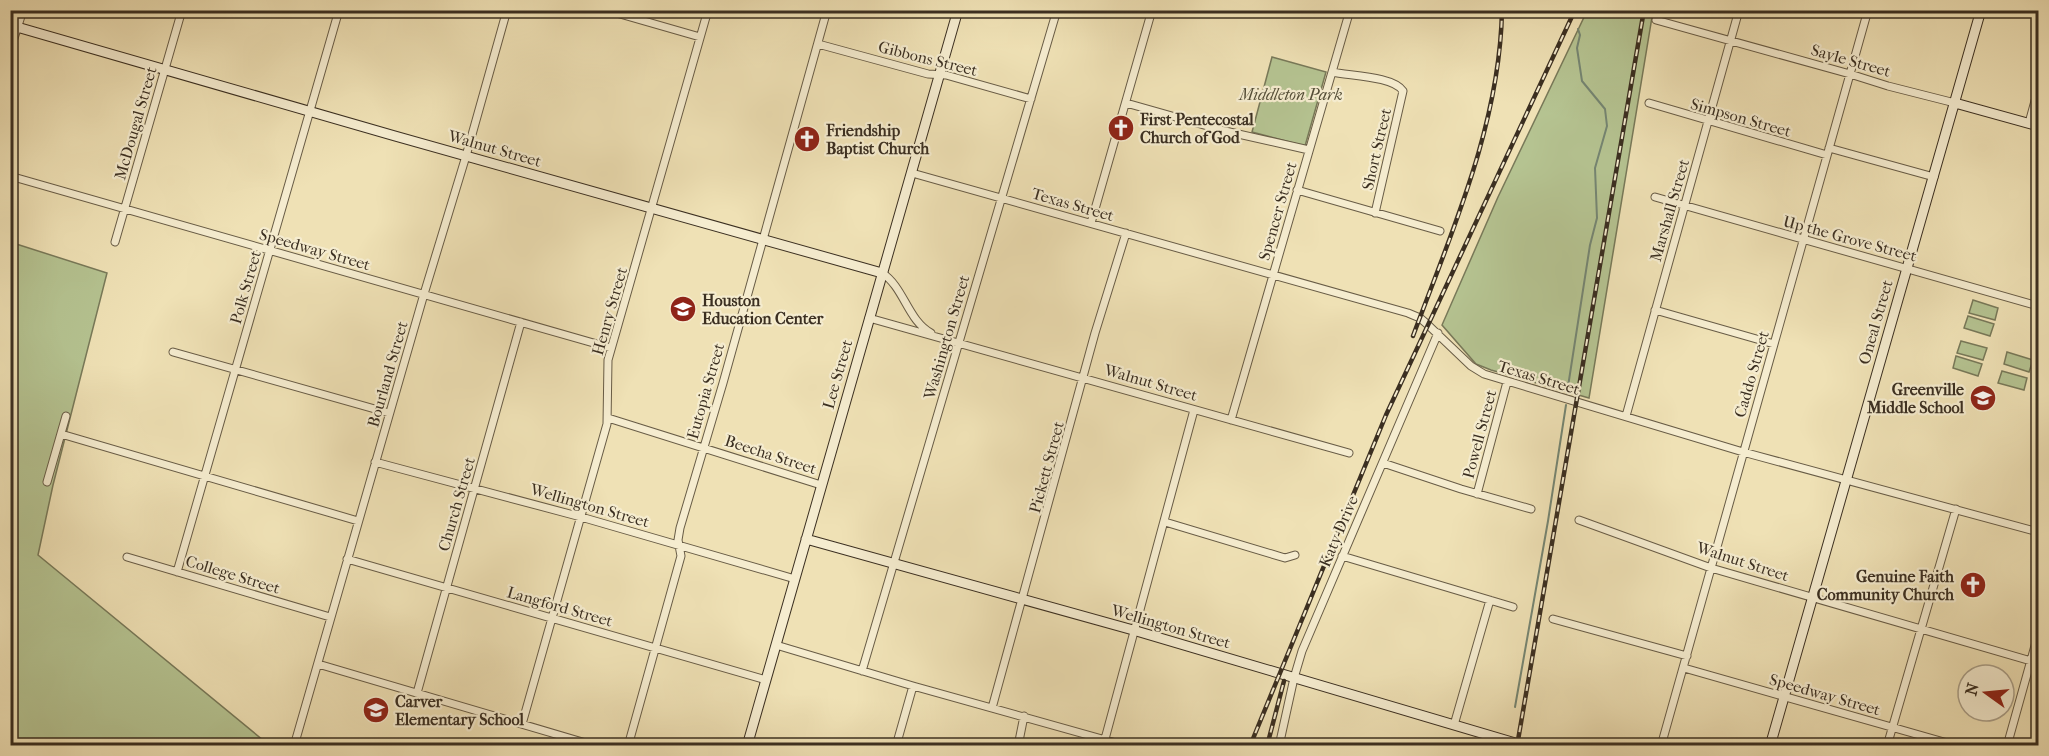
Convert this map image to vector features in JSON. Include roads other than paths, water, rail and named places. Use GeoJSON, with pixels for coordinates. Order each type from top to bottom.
{"type":"FeatureCollection","features":[{"type":"Feature","properties":{"kind":"street"},"geometry":{"type":"LineString","coordinates":[[10,51],[14,26],[23,10]]}},
{"type":"Feature","properties":{"kind":"street","name":"McDougal Street"},"geometry":{"type":"LineString","coordinates":[[115,242],[182,10]]}},
{"type":"Feature","properties":{"kind":"street","name":"Polk Street"},"geometry":{"type":"LineString","coordinates":[[177,572],[339,10]]}},
{"type":"Feature","properties":{"kind":"street","name":"Bourland Street"},"geometry":{"type":"LineString","coordinates":[[294,746],[507,10]]}},
{"type":"Feature","properties":{"kind":"street"},"geometry":{"type":"LineString","coordinates":[[606,10],[700,37]]}},
{"type":"Feature","properties":{"kind":"street","name":"Henry Street"},"geometry":{"type":"LineString","coordinates":[[522,724],[608,417],[608,369],[611,348],[708,10]]}},
{"type":"Feature","properties":{"kind":"street","name":"Eutopia Street"},"geometry":{"type":"LineString","coordinates":[[628,746],[681,556],[678,545],[680,528],[827,10]]}},
{"type":"Feature","properties":{"kind":"street","name":"Lee Street"},"geometry":{"type":"LineString","coordinates":[[747,746],[958,10]]}},
{"type":"Feature","properties":{"kind":"street","name":"Washington Street"},"geometry":{"type":"LineString","coordinates":[[862,670],[1057,10]]}},
{"type":"Feature","properties":{"kind":"street"},"geometry":{"type":"LineString","coordinates":[[1091,223],[1152,10]]}},
{"type":"Feature","properties":{"kind":"street","name":"Spencer Street"},"geometry":{"type":"LineString","coordinates":[[1231,420],[1350,10]]}},
{"type":"Feature","properties":{"kind":"street","name":"Marshall Street"},"geometry":{"type":"LineString","coordinates":[[1626,416],[1739,10]]}},
{"type":"Feature","properties":{"kind":"street","name":"Caddo Street"},"geometry":{"type":"LineString","coordinates":[[1661,746],[1868,10]]}},
{"type":"Feature","properties":{"kind":"street","name":"Oneal Street"},"geometry":{"type":"LineString","coordinates":[[1770,746],[1981,10]]}},
{"type":"Feature","properties":{"kind":"street","name":"Sayle Street"},"geometry":{"type":"LineString","coordinates":[[1656,20],[1888,86],[2034,124]]}},
{"type":"Feature","properties":{"kind":"street","name":"Walnut Street"},"geometry":{"type":"LineString","coordinates":[[14,26],[882,273],[889,277],[896,286],[927,332],[944,339]]}},
{"type":"Feature","properties":{"kind":"street","name":"Gibbons Street"},"geometry":{"type":"LineString","coordinates":[[818,44],[1031,99]]}},
{"type":"Feature","properties":{"kind":"street","name":"Short Street"},"geometry":{"type":"LineString","coordinates":[[1332,72],[1393,83],[1403,91],[1375,213]]}},
{"type":"Feature","properties":{"kind":"street"},"geometry":{"type":"LineString","coordinates":[[2034,124],[2038,90]]}},
{"type":"Feature","properties":{"kind":"street"},"geometry":{"type":"LineString","coordinates":[[1126,103],[1226,131],[1309,150]]}},
{"type":"Feature","properties":{"kind":"street","name":"Simpson Street"},"geometry":{"type":"LineString","coordinates":[[1649,104],[1707,122],[1934,177]]}},
{"type":"Feature","properties":{"kind":"street","name":"Texas Street"},"geometry":{"type":"LineString","coordinates":[[912,173],[1273,274],[1420,318],[1471,366],[1484,374],[1507,382],[1743,452],[2038,532]]}},
{"type":"Feature","properties":{"kind":"street","name":"Speedway Street"},"geometry":{"type":"LineString","coordinates":[[10,176],[611,348]]}},
{"type":"Feature","properties":{"kind":"street"},"geometry":{"type":"LineString","coordinates":[[1297,190],[1440,231]]}},
{"type":"Feature","properties":{"kind":"street","name":"Up the Grove Street"},"geometry":{"type":"LineString","coordinates":[[1655,197],[2038,306]]}},
{"type":"Feature","properties":{"kind":"street","name":"Pickett Street"},"geometry":{"type":"LineString","coordinates":[[992,708],[1095,333],[1126,233]]}},
{"type":"Feature","properties":{"kind":"street"},"geometry":{"type":"LineString","coordinates":[[1655,310],[1774,344]]}},
{"type":"Feature","properties":{"kind":"street","name":"Walnut Street"},"geometry":{"type":"LineString","coordinates":[[869,318],[1349,453]]}},
{"type":"Feature","properties":{"kind":"street","name":"Church Street"},"geometry":{"type":"LineString","coordinates":[[417,693],[521,322]]}},
{"type":"Feature","properties":{"kind":"street","name":"Katy Drive"},"geometry":{"type":"LineString","coordinates":[[1279,746],[1302,651],[1438,333]]}},
{"type":"Feature","properties":{"kind":"street"},"geometry":{"type":"LineString","coordinates":[[173,352],[389,413]]}},
{"type":"Feature","properties":{"kind":"street","name":"Powell Street"},"geometry":{"type":"LineString","coordinates":[[1477,494],[1507,382]]}},
{"type":"Feature","properties":{"kind":"street"},"geometry":{"type":"LineString","coordinates":[[1105,739],[1194,410]]}},
{"type":"Feature","properties":{"kind":"street"},"geometry":{"type":"LineString","coordinates":[[47,482],[66,416]]}},
{"type":"Feature","properties":{"kind":"street","name":"Beecha Street"},"geometry":{"type":"LineString","coordinates":[[608,417],[821,485]]}},
{"type":"Feature","properties":{"kind":"street"},"geometry":{"type":"LineString","coordinates":[[61,434],[358,521]]}},
{"type":"Feature","properties":{"kind":"street","name":"Wellington Street"},"geometry":{"type":"LineString","coordinates":[[375,462],[581,517],[795,579]]}},
{"type":"Feature","properties":{"kind":"street"},"geometry":{"type":"LineString","coordinates":[[1383,463],[1531,509]]}},
{"type":"Feature","properties":{"kind":"street"},"geometry":{"type":"LineString","coordinates":[[1887,746],[1956,509]]}},
{"type":"Feature","properties":{"kind":"street","name":"Walnut Street"},"geometry":{"type":"LineString","coordinates":[[1579,520],[1711,568],[2035,662]]}},
{"type":"Feature","properties":{"kind":"street"},"geometry":{"type":"LineString","coordinates":[[1165,522],[1285,558],[1295,555]]}},
{"type":"Feature","properties":{"kind":"street","name":"Wellington Street"},"geometry":{"type":"LineString","coordinates":[[806,539],[1133,630],[1526,746]]}},
{"type":"Feature","properties":{"kind":"street"},"geometry":{"type":"LineString","coordinates":[[1342,556],[1513,607]]}},
{"type":"Feature","properties":{"kind":"street","name":"College Street"},"geometry":{"type":"LineString","coordinates":[[127,557],[330,617]]}},
{"type":"Feature","properties":{"kind":"street","name":"Langford Street"},"geometry":{"type":"LineString","coordinates":[[347,559],[766,680]]}},
{"type":"Feature","properties":{"kind":"street"},"geometry":{"type":"LineString","coordinates":[[1454,724],[1490,600]]}},
{"type":"Feature","properties":{"kind":"street"},"geometry":{"type":"LineString","coordinates":[[1553,619],[1687,656]]}},
{"type":"Feature","properties":{"kind":"street"},"geometry":{"type":"LineString","coordinates":[[2007,746],[2035,662],[2038,635]]}},
{"type":"Feature","properties":{"kind":"street"},"geometry":{"type":"LineString","coordinates":[[776,645],[1127,746]]}},
{"type":"Feature","properties":{"kind":"street"},"geometry":{"type":"LineString","coordinates":[[318,664],[596,746]]}},
{"type":"Feature","properties":{"kind":"street","name":"Speedway Street"},"geometry":{"type":"LineString","coordinates":[[1683,668],[1958,746]]}},
{"type":"Feature","properties":{"kind":"street"},"geometry":{"type":"LineString","coordinates":[[896,746],[913,686]]}},
{"type":"Feature","properties":{"kind":"street"},"geometry":{"type":"LineString","coordinates":[[1018,746],[1024,716]]}},
{"type":"Feature","properties":{"kind":"waterway"},"geometry":{"type":"LineString","coordinates":[[1287,16],[1309,10]]}},
{"type":"Feature","properties":{"kind":"waterway"},"geometry":{"type":"LineString","coordinates":[[1567,393],[1590,245],[1597,218],[1595,168],[1607,126],[1605,109],[1582,81],[1577,48],[1580,35],[1578,29]]}},
{"type":"Feature","properties":{"kind":"waterway"},"geometry":{"type":"LineString","coordinates":[[1515,707],[1566,405]]}},
{"type":"Feature","properties":{"kind":"railway"},"geometry":{"type":"LineString","coordinates":[[1413,336],[1458,217],[1483,136],[1493,94],[1502,10]]}},
{"type":"Feature","properties":{"kind":"railway"},"geometry":{"type":"LineString","coordinates":[[1250,746],[1386,415],[1575,10]]}},
{"type":"Feature","properties":{"kind":"railway"},"geometry":{"type":"LineString","coordinates":[[1517,746],[1644,10]]}},
{"type":"Feature","properties":{"kind":"railway"},"geometry":{"type":"LineString","coordinates":[[1267,746],[1284,681]]}},
{"type":"Feature","properties":{"kind":"place","name":"First Pentecostal Church of God"},"geometry":{"type":"Point","coordinates":[1121,128]}},
{"type":"Feature","properties":{"kind":"place","name":"Friendship Baptist Church"},"geometry":{"type":"Point","coordinates":[807,139]}},
{"type":"Feature","properties":{"kind":"place","name":"Houston Education Center"},"geometry":{"type":"Point","coordinates":[683,309]}},
{"type":"Feature","properties":{"kind":"place","name":"Greenville Middle School"},"geometry":{"type":"Point","coordinates":[1983,398]}},
{"type":"Feature","properties":{"kind":"place","name":"Genuine Faith Community Church"},"geometry":{"type":"Point","coordinates":[1973,585]}},
{"type":"Feature","properties":{"kind":"place","name":"Carver Elementary School"},"geometry":{"type":"Point","coordinates":[376,710]}},
{"type":"Feature","properties":{"kind":"park label","name":"Middleton Park"},"geometry":{"type":"Point","coordinates":[1291,94]}}]}
